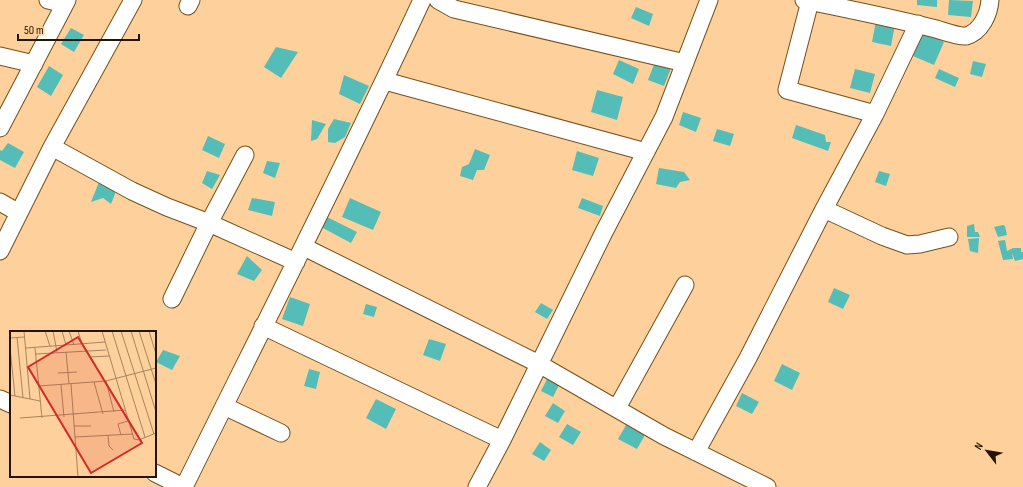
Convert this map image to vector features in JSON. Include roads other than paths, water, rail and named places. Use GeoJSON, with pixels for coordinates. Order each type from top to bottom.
{"type":"FeatureCollection","features":[{"type":"Feature","properties":{"kind":"street"},"geometry":{"type":"LineString","coordinates":[[1,123],[66,2],[48,0]]}},
{"type":"Feature","properties":{"kind":"street"},"geometry":{"type":"LineString","coordinates":[[0,251],[52,147],[133,0]]}},
{"type":"Feature","properties":{"kind":"street"},"geometry":{"type":"LineString","coordinates":[[156,473],[184,487],[263,326],[300,255],[385,81],[422,0]]}},
{"type":"Feature","properties":{"kind":"street"},"geometry":{"type":"LineString","coordinates":[[438,0],[454,9],[684,63]]}},
{"type":"Feature","properties":{"kind":"street"},"geometry":{"type":"LineString","coordinates":[[477,487],[502,440],[604,232],[664,117],[709,0]]}},
{"type":"Feature","properties":{"kind":"street"},"geometry":{"type":"LineString","coordinates":[[875,114],[787,90],[807,1],[918,24],[964,36],[974,32],[982,23],[986,16],[990,0]]}},
{"type":"Feature","properties":{"kind":"street"},"geometry":{"type":"LineString","coordinates":[[696,452],[748,358],[824,209],[875,114],[918,24]]}},
{"type":"Feature","properties":{"kind":"street"},"geometry":{"type":"LineString","coordinates":[[0,56],[34,64]]}},
{"type":"Feature","properties":{"kind":"street"},"geometry":{"type":"LineString","coordinates":[[385,81],[646,152]]}},
{"type":"Feature","properties":{"kind":"street"},"geometry":{"type":"LineString","coordinates":[[52,147],[167,207],[300,255],[539,364],[664,436],[767,487]]}},
{"type":"Feature","properties":{"kind":"street"},"geometry":{"type":"LineString","coordinates":[[172,299],[209,223],[245,155]]}},
{"type":"Feature","properties":{"kind":"street"},"geometry":{"type":"LineString","coordinates":[[0,202],[19,214]]}},
{"type":"Feature","properties":{"kind":"street"},"geometry":{"type":"LineString","coordinates":[[824,209],[882,236],[907,245],[920,244],[949,237]]}},
{"type":"Feature","properties":{"kind":"street"},"geometry":{"type":"LineString","coordinates":[[617,408],[686,285]]}},
{"type":"Feature","properties":{"kind":"street"},"geometry":{"type":"LineString","coordinates":[[263,326],[502,440]]}},
{"type":"Feature","properties":{"kind":"street"},"geometry":{"type":"LineString","coordinates":[[0,399],[10,404]]}},
{"type":"Feature","properties":{"kind":"street"},"geometry":{"type":"LineString","coordinates":[[224,406],[281,433]]}}]}
